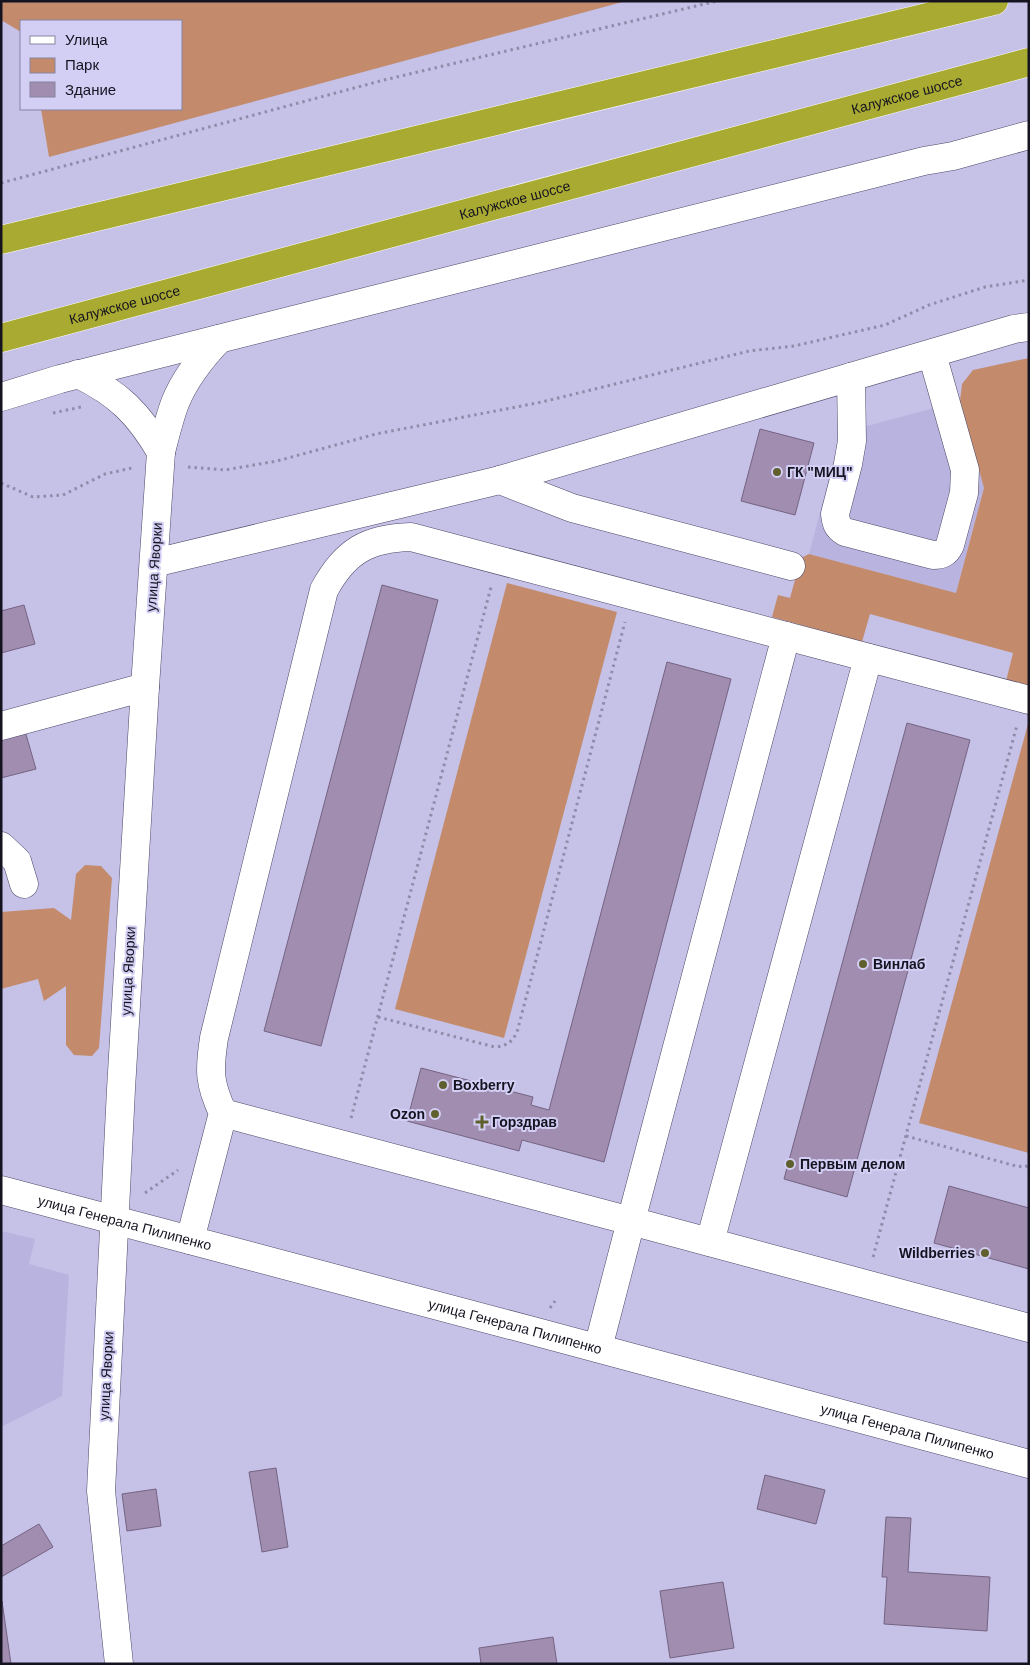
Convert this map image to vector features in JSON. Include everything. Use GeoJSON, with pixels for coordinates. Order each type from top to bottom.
{"type":"FeatureCollection","features":[{"type":"Feature","properties":{"kind":"highway"},"geometry":{"type":"LineString","coordinates":[[1,240],[994,1]]}},
{"type":"Feature","properties":{"kind":"highway","name":"Калужское шоссе"},"geometry":{"type":"LineString","coordinates":[[1,338],[1029,62]]}},
{"type":"Feature","properties":{"kind":"street"},"geometry":{"type":"LineString","coordinates":[[924,162],[997,132],[1029,116]]}},
{"type":"Feature","properties":{"kind":"street"},"geometry":{"type":"LineString","coordinates":[[1,397],[78,374],[954,156],[1029,135]]}},
{"type":"Feature","properties":{"kind":"street"},"geometry":{"type":"LineString","coordinates":[[154,562],[500,480],[1014,329],[1029,327]]}},
{"type":"Feature","properties":{"kind":"street","name":"улица Яворки"},"geometry":{"type":"LineString","coordinates":[[119,1664],[100,1491],[114,1220],[154,562],[172,459],[174,405],[184,383],[197,364],[219,339]]}},
{"type":"Feature","properties":{"kind":"street"},"geometry":{"type":"LineString","coordinates":[[851,378],[852,441],[850,458],[835,514],[838,528],[844,532],[933,555],[940,555],[947,552],[950,544],[964,493],[965,470],[932,354]]}},
{"type":"Feature","properties":{"kind":"street"},"geometry":{"type":"LineString","coordinates":[[78,374],[100,385],[131,410],[172,459]]}},
{"type":"Feature","properties":{"kind":"street"},"geometry":{"type":"LineString","coordinates":[[500,480],[572,508],[791,566]]}},
{"type":"Feature","properties":{"kind":"street"},"geometry":{"type":"LineString","coordinates":[[190,1240],[223,1113],[211,1080],[210,1067],[214,1038],[324,590],[332,574],[357,550],[372,542],[391,537],[411,537],[1026,699]]}},
{"type":"Feature","properties":{"kind":"street"},"geometry":{"type":"LineString","coordinates":[[598,1348],[786,636]]}},
{"type":"Feature","properties":{"kind":"street"},"geometry":{"type":"LineString","coordinates":[[710,1242],[868,658]]}},
{"type":"Feature","properties":{"kind":"street"},"geometry":{"type":"LineString","coordinates":[[1,726],[145,687]]}},
{"type":"Feature","properties":{"kind":"street"},"geometry":{"type":"LineString","coordinates":[[1,846],[17,861],[24,884]]}},
{"type":"Feature","properties":{"kind":"street"},"geometry":{"type":"LineString","coordinates":[[223,1113],[1029,1328]]}},
{"type":"Feature","properties":{"kind":"street","name":"улица Генерала Пилипенко"},"geometry":{"type":"LineString","coordinates":[[1,1190],[1029,1464]]}},
{"type":"Feature","properties":{"kind":"path"},"geometry":{"type":"LineString","coordinates":[[1,183],[384,80],[717,1]]}},
{"type":"Feature","properties":{"kind":"path"},"geometry":{"type":"LineString","coordinates":[[172,459],[225,470],[277,462],[376,434],[542,402],[749,351],[794,346],[885,325],[929,304],[985,287],[1029,280]]}},
{"type":"Feature","properties":{"kind":"path"},"geometry":{"type":"LineString","coordinates":[[1,483],[33,497],[63,495],[105,474],[133,468]]}},
{"type":"Feature","properties":{"kind":"path"},"geometry":{"type":"LineString","coordinates":[[344,1145],[498,560]]}},
{"type":"Feature","properties":{"kind":"path"},"geometry":{"type":"LineString","coordinates":[[378,1017],[495,1048],[502,1047],[514,1039],[632,595]]}},
{"type":"Feature","properties":{"kind":"path"},"geometry":{"type":"LineString","coordinates":[[866,1284],[1026,699]]}},
{"type":"Feature","properties":{"kind":"path"},"geometry":{"type":"LineString","coordinates":[[906,1136],[1016,1166],[1025,1167],[1029,1165]]}},
{"type":"Feature","properties":{"kind":"shaded area"},"geometry":{"type":"Polygon","coordinates":[[[960,401],[984,488],[956,593],[809,554],[841,433],[960,401]]]}},
{"type":"Feature","properties":{"kind":"shaded area"},"geometry":{"type":"Polygon","coordinates":[[[1,1231],[35,1239],[29,1264],[69,1275],[62,1396],[1,1427],[1,1231]]]}},
{"type":"Feature","properties":{"kind":"green space"},"geometry":{"type":"Polygon","coordinates":[[[1,1],[626,1],[49,157],[41,110],[182,110],[182,20],[20,20],[20,31],[1,20],[1,1]]]}},
{"type":"Feature","properties":{"kind":"green space"},"geometry":{"type":"Polygon","coordinates":[[[1029,358],[1029,687],[1006,681],[1013,653],[870,614],[862,642],[772,617],[778,595],[790,598],[801,558],[809,554],[956,593],[984,488],[960,401],[962,384],[973,370],[1029,358]]]}},
{"type":"Feature","properties":{"kind":"green space"},"geometry":{"type":"Polygon","coordinates":[[[507,583],[617,612],[504,1038],[395,1009],[507,583]]]}},
{"type":"Feature","properties":{"kind":"green space"},"geometry":{"type":"Polygon","coordinates":[[[1029,724],[1029,1153],[919,1123],[1029,724]]]}},
{"type":"Feature","properties":{"kind":"green space"},"geometry":{"type":"Polygon","coordinates":[[[85,865],[101,866],[112,878],[99,1048],[92,1056],[74,1055],[66,1045],[66,986],[44,1001],[38,979],[1,989],[1,912],[54,908],[71,920],[76,874],[85,865]]]}},
{"type":"Feature","properties":{"kind":"building","name":"ГК \"МИЦ\""},"geometry":{"type":"Polygon","coordinates":[[[760,429],[814,443],[795,515],[741,501],[760,429]]]}},
{"type":"Feature","properties":{"kind":"building"},"geometry":{"type":"Polygon","coordinates":[[[382,585],[438,600],[321,1046],[264,1031],[382,585]]]}},
{"type":"Feature","properties":{"kind":"building"},"geometry":{"type":"Polygon","coordinates":[[[24,605],[35,644],[1,653],[1,611],[24,605]]]}},
{"type":"Feature","properties":{"kind":"building"},"geometry":{"type":"Polygon","coordinates":[[[667,662],[731,679],[604,1162],[522,1140],[519,1151],[407,1121],[421,1068],[533,1097],[531,1105],[549,1110],[667,662]]]}},
{"type":"Feature","properties":{"kind":"building"},"geometry":{"type":"Polygon","coordinates":[[[907,723],[970,740],[847,1197],[784,1179],[907,723]]]}},
{"type":"Feature","properties":{"kind":"building"},"geometry":{"type":"Polygon","coordinates":[[[25,731],[36,769],[1,778],[1,737],[25,731]]]}},
{"type":"Feature","properties":{"kind":"building"},"geometry":{"type":"Polygon","coordinates":[[[949,1186],[1029,1208],[1029,1269],[934,1243],[949,1186]]]}},
{"type":"Feature","properties":{"kind":"building"},"geometry":{"type":"Polygon","coordinates":[[[276,1468],[288,1547],[262,1552],[249,1472],[276,1468]]]}},
{"type":"Feature","properties":{"kind":"building"},"geometry":{"type":"Polygon","coordinates":[[[765,1475],[825,1490],[816,1524],[757,1509],[765,1475]]]}},
{"type":"Feature","properties":{"kind":"building"},"geometry":{"type":"Polygon","coordinates":[[[156,1489],[161,1526],[127,1531],[122,1494],[156,1489]]]}},
{"type":"Feature","properties":{"kind":"building"},"geometry":{"type":"Polygon","coordinates":[[[886,1517],[911,1518],[908,1572],[990,1577],[987,1631],[884,1624],[887,1577],[882,1577],[886,1517]]]}},
{"type":"Feature","properties":{"kind":"building"},"geometry":{"type":"Polygon","coordinates":[[[39,1524],[53,1547],[1,1577],[1,1546],[39,1524]]]}},
{"type":"Feature","properties":{"kind":"building"},"geometry":{"type":"Polygon","coordinates":[[[723,1582],[734,1648],[670,1658],[660,1591],[723,1582]]]}},
{"type":"Feature","properties":{"kind":"building"},"geometry":{"type":"Polygon","coordinates":[[[2,1601],[11,1664],[1,1664],[2,1601]]]}},
{"type":"Feature","properties":{"kind":"building"},"geometry":{"type":"Polygon","coordinates":[[[553,1637],[557,1664],[481,1664],[479,1648],[553,1637]]]}},
{"type":"Feature","properties":{"kind":"place","name":"ГК \"МИЦ\""},"geometry":{"type":"Point","coordinates":[777,472]}},
{"type":"Feature","properties":{"kind":"place","name":"Винлаб"},"geometry":{"type":"Point","coordinates":[863,964]}},
{"type":"Feature","properties":{"kind":"place","name":"Boxberry"},"geometry":{"type":"Point","coordinates":[443,1085]}},
{"type":"Feature","properties":{"kind":"place","name":"Ozon"},"geometry":{"type":"Point","coordinates":[435,1114]}},
{"type":"Feature","properties":{"kind":"place","name":"Горздрав"},"geometry":{"type":"Point","coordinates":[482,1122]}},
{"type":"Feature","properties":{"kind":"place","name":"Первым делом"},"geometry":{"type":"Point","coordinates":[790,1164]}},
{"type":"Feature","properties":{"kind":"place","name":"Wildberries"},"geometry":{"type":"Point","coordinates":[985,1253]}}]}
